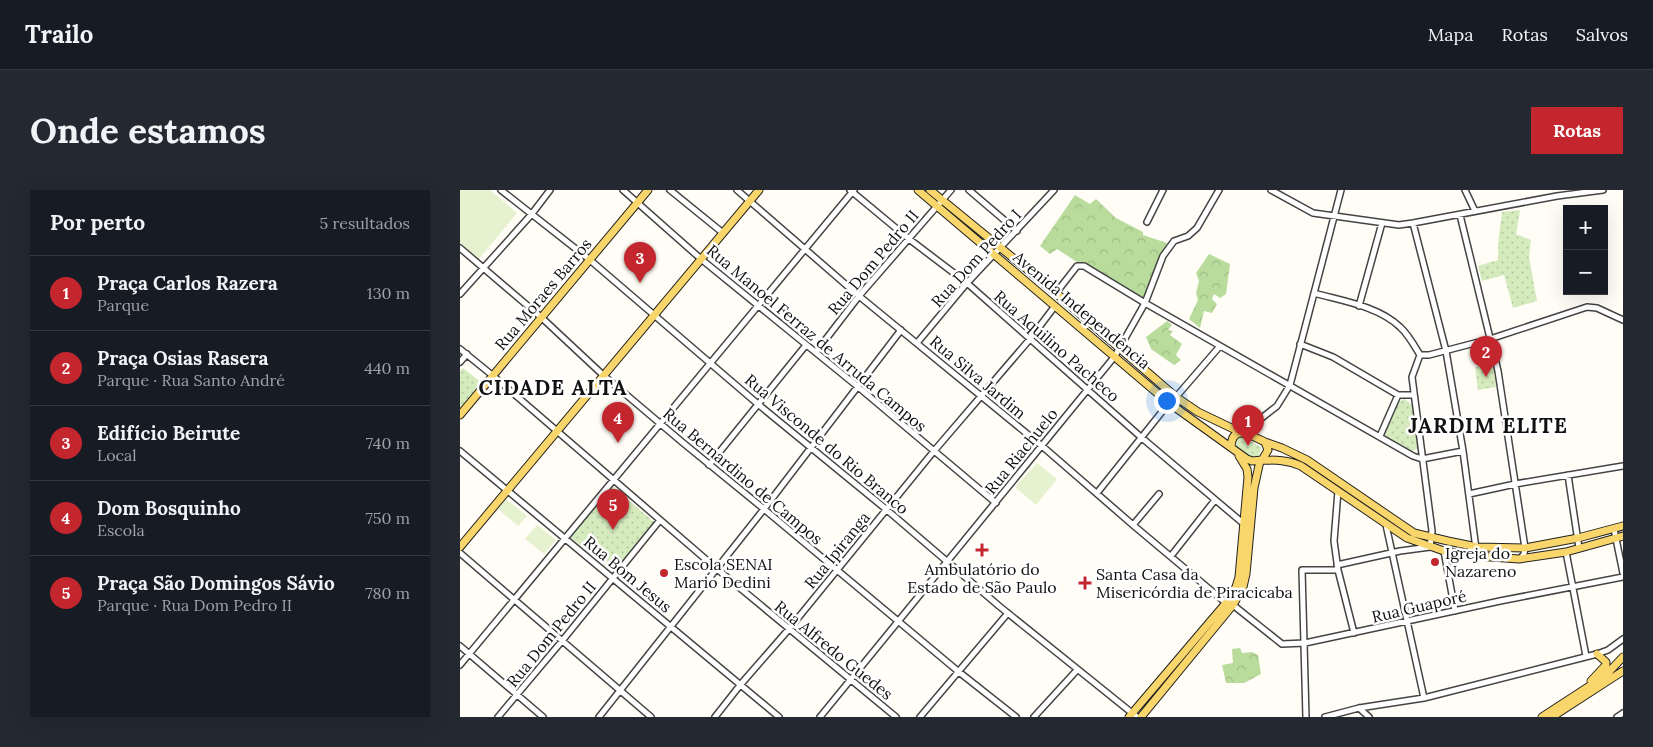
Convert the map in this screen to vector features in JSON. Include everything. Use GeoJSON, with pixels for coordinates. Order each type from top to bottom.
{"type":"FeatureCollection","features":[{"type":"Feature","properties":{"kind":"main road","name":"Rua Moraes Barros"},"geometry":{"type":"LineString","coordinates":[[460,415],[648,190]]}},
{"type":"Feature","properties":{"kind":"main road"},"geometry":{"type":"LineString","coordinates":[[460,547],[759,190]]}},
{"type":"Feature","properties":{"kind":"main road","name":"Avenida Independência"},"geometry":{"type":"LineString","coordinates":[[918,190],[940,203],[1000,248],[1056,293],[1176,397],[1198,412],[1307,460],[1414,533]]}},
{"type":"Feature","properties":{"kind":"main road","name":"Avenida Independência"},"geometry":{"type":"LineString","coordinates":[[930,190],[940,203],[994,253],[1169,403],[1232,449],[1247,468],[1239,577],[1229,604],[1141,717]]}},
{"type":"Feature","properties":{"kind":"main road"},"geometry":{"type":"LineString","coordinates":[[1243,433],[1232,438],[1232,449],[1247,459],[1291,462],[1301,466],[1413,545],[1477,556],[1520,559],[1566,552],[1623,536]]}},
{"type":"Feature","properties":{"kind":"main road","name":"Avenida Independência"},"geometry":{"type":"LineString","coordinates":[[1132,716],[1243,587],[1246,574],[1254,488],[1261,460],[1268,450],[1265,442]]}},
{"type":"Feature","properties":{"kind":"main road"},"geometry":{"type":"LineString","coordinates":[[1444,551],[1450,545],[1466,548],[1525,548],[1578,538],[1623,526]]}},
{"type":"Feature","properties":{"kind":"main road"},"geometry":{"type":"LineString","coordinates":[[1414,533],[1477,547]]}},
{"type":"Feature","properties":{"kind":"main road"},"geometry":{"type":"LineString","coordinates":[[1597,654],[1613,660],[1623,656]]}},
{"type":"Feature","properties":{"kind":"main road"},"geometry":{"type":"LineString","coordinates":[[1578,694],[1606,665],[1606,662],[1597,654]]}},
{"type":"Feature","properties":{"kind":"main road"},"geometry":{"type":"LineString","coordinates":[[1542,717],[1605,676],[1623,656]]}},
{"type":"Feature","properties":{"kind":"main road"},"geometry":{"type":"LineString","coordinates":[[1552,717],[1623,671]]}},
{"type":"Feature","properties":{"kind":"street","name":"Rua Visconde do Rio Branco"},"geometry":{"type":"LineString","coordinates":[[501,190],[590,260],[653,316],[1132,716]]}},
{"type":"Feature","properties":{"kind":"street"},"geometry":{"type":"LineString","coordinates":[[460,294],[531,215],[550,190]]}},
{"type":"Feature","properties":{"kind":"street","name":"Rua Manoel Ferraz de Arruda Campos"},"geometry":{"type":"LineString","coordinates":[[623,190],[701,258],[858,386],[996,503]]}},
{"type":"Feature","properties":{"kind":"street"},"geometry":{"type":"LineString","coordinates":[[670,190],[723,233]]}},
{"type":"Feature","properties":{"kind":"street","name":"Rua Silva Jardim"},"geometry":{"type":"LineString","coordinates":[[737,190],[804,250],[1041,445],[1133,525],[1229,604]]}},
{"type":"Feature","properties":{"kind":"street","name":"Rua Dom Pedro II"},"geometry":{"type":"LineString","coordinates":[[816,352],[859,296],[951,190]]}},
{"type":"Feature","properties":{"kind":"street"},"geometry":{"type":"LineString","coordinates":[[969,190],[1017,231]]}},
{"type":"Feature","properties":{"kind":"street","name":"Rua Dom Pedro I"},"geometry":{"type":"LineString","coordinates":[[917,343],[967,283],[1054,190]]}},
{"type":"Feature","properties":{"kind":"street"},"geometry":{"type":"LineString","coordinates":[[1147,222],[1163,190]]}},
{"type":"Feature","properties":{"kind":"street","name":"Rua Riachuelo"},"geometry":{"type":"LineString","coordinates":[[820,717],[1114,356],[1146,303],[1163,256],[1174,241],[1193,233],[1219,190]]}},
{"type":"Feature","properties":{"kind":"street"},"geometry":{"type":"LineString","coordinates":[[1271,190],[1313,213],[1399,225],[1413,224],[1557,196],[1603,190]]}},
{"type":"Feature","properties":{"kind":"street"},"geometry":{"type":"LineString","coordinates":[[1243,433],[1277,406],[1290,386],[1341,190]]}},
{"type":"Feature","properties":{"kind":"street"},"geometry":{"type":"LineString","coordinates":[[1465,190],[1475,211]]}},
{"type":"Feature","properties":{"kind":"street"},"geometry":{"type":"LineString","coordinates":[[1553,190],[1557,196]]}},
{"type":"Feature","properties":{"kind":"street"},"geometry":{"type":"LineString","coordinates":[[460,665],[852,191]]}},
{"type":"Feature","properties":{"kind":"street","name":"Rua Aquilino Pacheco"},"geometry":{"type":"LineString","coordinates":[[852,191],[909,239],[967,283],[1088,388],[1142,438],[1244,524]]}},
{"type":"Feature","properties":{"kind":"street"},"geometry":{"type":"LineString","coordinates":[[1460,215],[1498,371],[1525,548],[1524,554],[1520,559]]}},
{"type":"Feature","properties":{"kind":"street"},"geometry":{"type":"LineString","coordinates":[[1359,306],[1382,223]]}},
{"type":"Feature","properties":{"kind":"street"},"geometry":{"type":"LineString","coordinates":[[1413,224],[1446,351],[1463,451],[1477,556]]}},
{"type":"Feature","properties":{"kind":"street","name":"Rua Bernardino de Campos"},"geometry":{"type":"LineString","coordinates":[[460,248],[542,318],[603,375],[709,465],[1016,717]]}},
{"type":"Feature","properties":{"kind":"street"},"geometry":{"type":"LineString","coordinates":[[1056,293],[1077,266],[1089,268],[1220,346],[1413,456],[1422,459],[1463,451]]}},
{"type":"Feature","properties":{"kind":"street"},"geometry":{"type":"LineString","coordinates":[[1314,293],[1386,316],[1400,327],[1420,355]]}},
{"type":"Feature","properties":{"kind":"street","name":"Rua Ipiranga"},"geometry":{"type":"LineString","coordinates":[[715,717],[741,684],[790,629],[934,451],[982,396],[1055,306]]}},
{"type":"Feature","properties":{"kind":"street"},"geometry":{"type":"LineString","coordinates":[[1420,355],[1446,351],[1587,307],[1597,308],[1623,320]]}},
{"type":"Feature","properties":{"kind":"street"},"geometry":{"type":"LineString","coordinates":[[599,717],[764,509],[901,330]]}},
{"type":"Feature","properties":{"kind":"street"},"geometry":{"type":"LineString","coordinates":[[1300,344],[1333,357],[1398,395],[1413,395]]}},
{"type":"Feature","properties":{"kind":"street"},"geometry":{"type":"LineString","coordinates":[[709,465],[806,345]]}},
{"type":"Feature","properties":{"kind":"street"},"geometry":{"type":"LineString","coordinates":[[1176,397],[1220,346]]}},
{"type":"Feature","properties":{"kind":"street","name":"Rua Alfredo Guedes"},"geometry":{"type":"LineString","coordinates":[[460,349],[717,569],[896,717]]}},
{"type":"Feature","properties":{"kind":"street"},"geometry":{"type":"LineString","coordinates":[[460,362],[467,354]]}},
{"type":"Feature","properties":{"kind":"street"},"geometry":{"type":"LineString","coordinates":[[1420,355],[1412,377],[1432,537],[1430,547]]}},
{"type":"Feature","properties":{"kind":"street"},"geometry":{"type":"LineString","coordinates":[[1380,436],[1398,395]]}},
{"type":"Feature","properties":{"kind":"street"},"geometry":{"type":"LineString","coordinates":[[1097,493],[1169,403]]}},
{"type":"Feature","properties":{"kind":"street","name":"Rua Bom Jesus"},"geometry":{"type":"LineString","coordinates":[[460,450],[779,717]]}},
{"type":"Feature","properties":{"kind":"street"},"geometry":{"type":"LineString","coordinates":[[1468,494],[1515,484],[1568,476],[1600,468],[1623,466]]}},
{"type":"Feature","properties":{"kind":"street"},"geometry":{"type":"LineString","coordinates":[[1568,476],[1580,548]]}},
{"type":"Feature","properties":{"kind":"street"},"geometry":{"type":"LineString","coordinates":[[1338,491],[1334,541],[1338,567],[1354,633]]}},
{"type":"Feature","properties":{"kind":"street"},"geometry":{"type":"LineString","coordinates":[[1133,525],[1159,494]]}},
{"type":"Feature","properties":{"kind":"street"},"geometry":{"type":"LineString","coordinates":[[1171,556],[1215,500]]}},
{"type":"Feature","properties":{"kind":"street","name":"Rua Dom Pedro II"},"geometry":{"type":"LineString","coordinates":[[498,717],[660,520]]}},
{"type":"Feature","properties":{"kind":"street"},"geometry":{"type":"LineString","coordinates":[[1386,525],[1424,698]]}},
{"type":"Feature","properties":{"kind":"street"},"geometry":{"type":"LineString","coordinates":[[1614,529],[1623,575]]}},
{"type":"Feature","properties":{"kind":"street"},"geometry":{"type":"LineString","coordinates":[[1306,717],[1302,570],[1338,567],[1413,545],[1414,533]]}},
{"type":"Feature","properties":{"kind":"street"},"geometry":{"type":"LineString","coordinates":[[1444,551],[1455,610]]}},
{"type":"Feature","properties":{"kind":"street"},"geometry":{"type":"LineString","coordinates":[[1566,552],[1586,656]]}},
{"type":"Feature","properties":{"kind":"street"},"geometry":{"type":"LineString","coordinates":[[460,553],[651,717]]}},
{"type":"Feature","properties":{"kind":"street","name":"Rua Guaporé"},"geometry":{"type":"LineString","coordinates":[[1229,604],[1282,644],[1304,644],[1623,575]]}},
{"type":"Feature","properties":{"kind":"street"},"geometry":{"type":"LineString","coordinates":[[920,717],[1008,613]]}},
{"type":"Feature","properties":{"kind":"street"},"geometry":{"type":"LineString","coordinates":[[1325,717],[1359,708],[1424,698],[1597,654],[1611,649],[1623,638]]}},
{"type":"Feature","properties":{"kind":"street"},"geometry":{"type":"LineString","coordinates":[[460,646],[543,717]]}},
{"type":"Feature","properties":{"kind":"street"},"geometry":{"type":"LineString","coordinates":[[1034,717],[1077,670]]}},
{"type":"Feature","properties":{"kind":"street"},"geometry":{"type":"LineString","coordinates":[[1359,708],[1369,717]]}},
{"type":"Feature","properties":{"kind":"street"},"geometry":{"type":"LineString","coordinates":[[1617,717],[1623,713]]}},
{"type":"Feature","properties":{"kind":"green space"},"geometry":{"type":"Polygon","coordinates":[[[460,190],[490,190],[517,213],[479,259],[460,242],[460,190]]]}},
{"type":"Feature","properties":{"kind":"green space"},"geometry":{"type":"Polygon","coordinates":[[[1075,195],[1090,204],[1096,199],[1116,218],[1143,232],[1143,235],[1167,243],[1144,300],[1088,264],[1077,262],[1057,249],[1050,254],[1040,246],[1075,195]]]}},
{"type":"Feature","properties":{"kind":"green space"},"geometry":{"type":"Polygon","coordinates":[[[1520,210],[1516,234],[1531,240],[1529,257],[1537,301],[1513,308],[1504,275],[1482,281],[1478,266],[1498,260],[1502,212],[1520,210]]]}},
{"type":"Feature","properties":{"kind":"green space"},"geometry":{"type":"Polygon","coordinates":[[[1209,254],[1230,264],[1226,294],[1220,298],[1214,294],[1212,299],[1217,304],[1212,313],[1204,311],[1200,328],[1189,319],[1198,300],[1196,293],[1199,281],[1196,273],[1209,254]]]}},
{"type":"Feature","properties":{"kind":"green space"},"geometry":{"type":"Polygon","coordinates":[[[1167,321],[1172,325],[1168,330],[1173,331],[1170,335],[1182,344],[1176,355],[1181,360],[1174,365],[1151,349],[1146,337],[1167,321]]]}},
{"type":"Feature","properties":{"kind":"green space"},"geometry":{"type":"Polygon","coordinates":[[[1493,363],[1496,387],[1478,390],[1475,367],[1493,363]]]}},
{"type":"Feature","properties":{"kind":"green space"},"geometry":{"type":"Polygon","coordinates":[[[463,368],[482,383],[460,409],[460,372],[463,368]]]}},
{"type":"Feature","properties":{"kind":"green space"},"geometry":{"type":"Polygon","coordinates":[[[1404,399],[1414,409],[1419,448],[1410,452],[1382,436],[1398,402],[1404,399]]]}},
{"type":"Feature","properties":{"kind":"green space"},"geometry":{"type":"Polygon","coordinates":[[[1242,436],[1261,447],[1258,456],[1251,456],[1236,448],[1236,440],[1242,436]]]}},
{"type":"Feature","properties":{"kind":"green space"},"geometry":{"type":"Polygon","coordinates":[[[1037,463],[1057,479],[1036,505],[1015,487],[1037,463]]]}},
{"type":"Feature","properties":{"kind":"green space"},"geometry":{"type":"Polygon","coordinates":[[[611,485],[655,523],[614,573],[570,537],[611,485]]]}},
{"type":"Feature","properties":{"kind":"green space"},"geometry":{"type":"Polygon","coordinates":[[[506,499],[527,516],[518,526],[498,509],[506,499]]]}},
{"type":"Feature","properties":{"kind":"green space"},"geometry":{"type":"Polygon","coordinates":[[[537,525],[556,540],[544,554],[525,539],[537,525]]]}},
{"type":"Feature","properties":{"kind":"green space"},"geometry":{"type":"Polygon","coordinates":[[[1240,648],[1242,653],[1252,652],[1258,655],[1261,674],[1244,683],[1226,683],[1222,665],[1233,663],[1232,649],[1240,648]]]}},
{"type":"Feature","properties":{"kind":"place","name":"Edifício Beirute"},"geometry":{"type":"Point","coordinates":[640,283]}},
{"type":"Feature","properties":{"kind":"place","name":"Praça Osias Rasera"},"geometry":{"type":"Point","coordinates":[1486,377]}},
{"type":"Feature","properties":{"kind":"place","name":"Dom Bosquinho"},"geometry":{"type":"Point","coordinates":[618,443]}},
{"type":"Feature","properties":{"kind":"place","name":"Praça Carlos Razera"},"geometry":{"type":"Point","coordinates":[1248,446]}},
{"type":"Feature","properties":{"kind":"place","name":"Praça São Domingos Sávio"},"geometry":{"type":"Point","coordinates":[613,530]}},
{"type":"Feature","properties":{"kind":"place","name":"Ambulatório do Estado de São Paulo"},"geometry":{"type":"Point","coordinates":[982,550]}},
{"type":"Feature","properties":{"kind":"place","name":"Igreja do Nazareno"},"geometry":{"type":"Point","coordinates":[1435,562]}},
{"type":"Feature","properties":{"kind":"place","name":"Escola SENAI Mario Dedini"},"geometry":{"type":"Point","coordinates":[664,573]}},
{"type":"Feature","properties":{"kind":"place","name":"Santa Casa da Misericórdia de Piracicaba"},"geometry":{"type":"Point","coordinates":[1085,583]}},
{"type":"Feature","properties":{"kind":"district","name":"CIDADE ALTA"},"geometry":{"type":"Point","coordinates":[553,387]}},
{"type":"Feature","properties":{"kind":"district","name":"JARDIM ELITE"},"geometry":{"type":"Point","coordinates":[1488,425]}}]}
